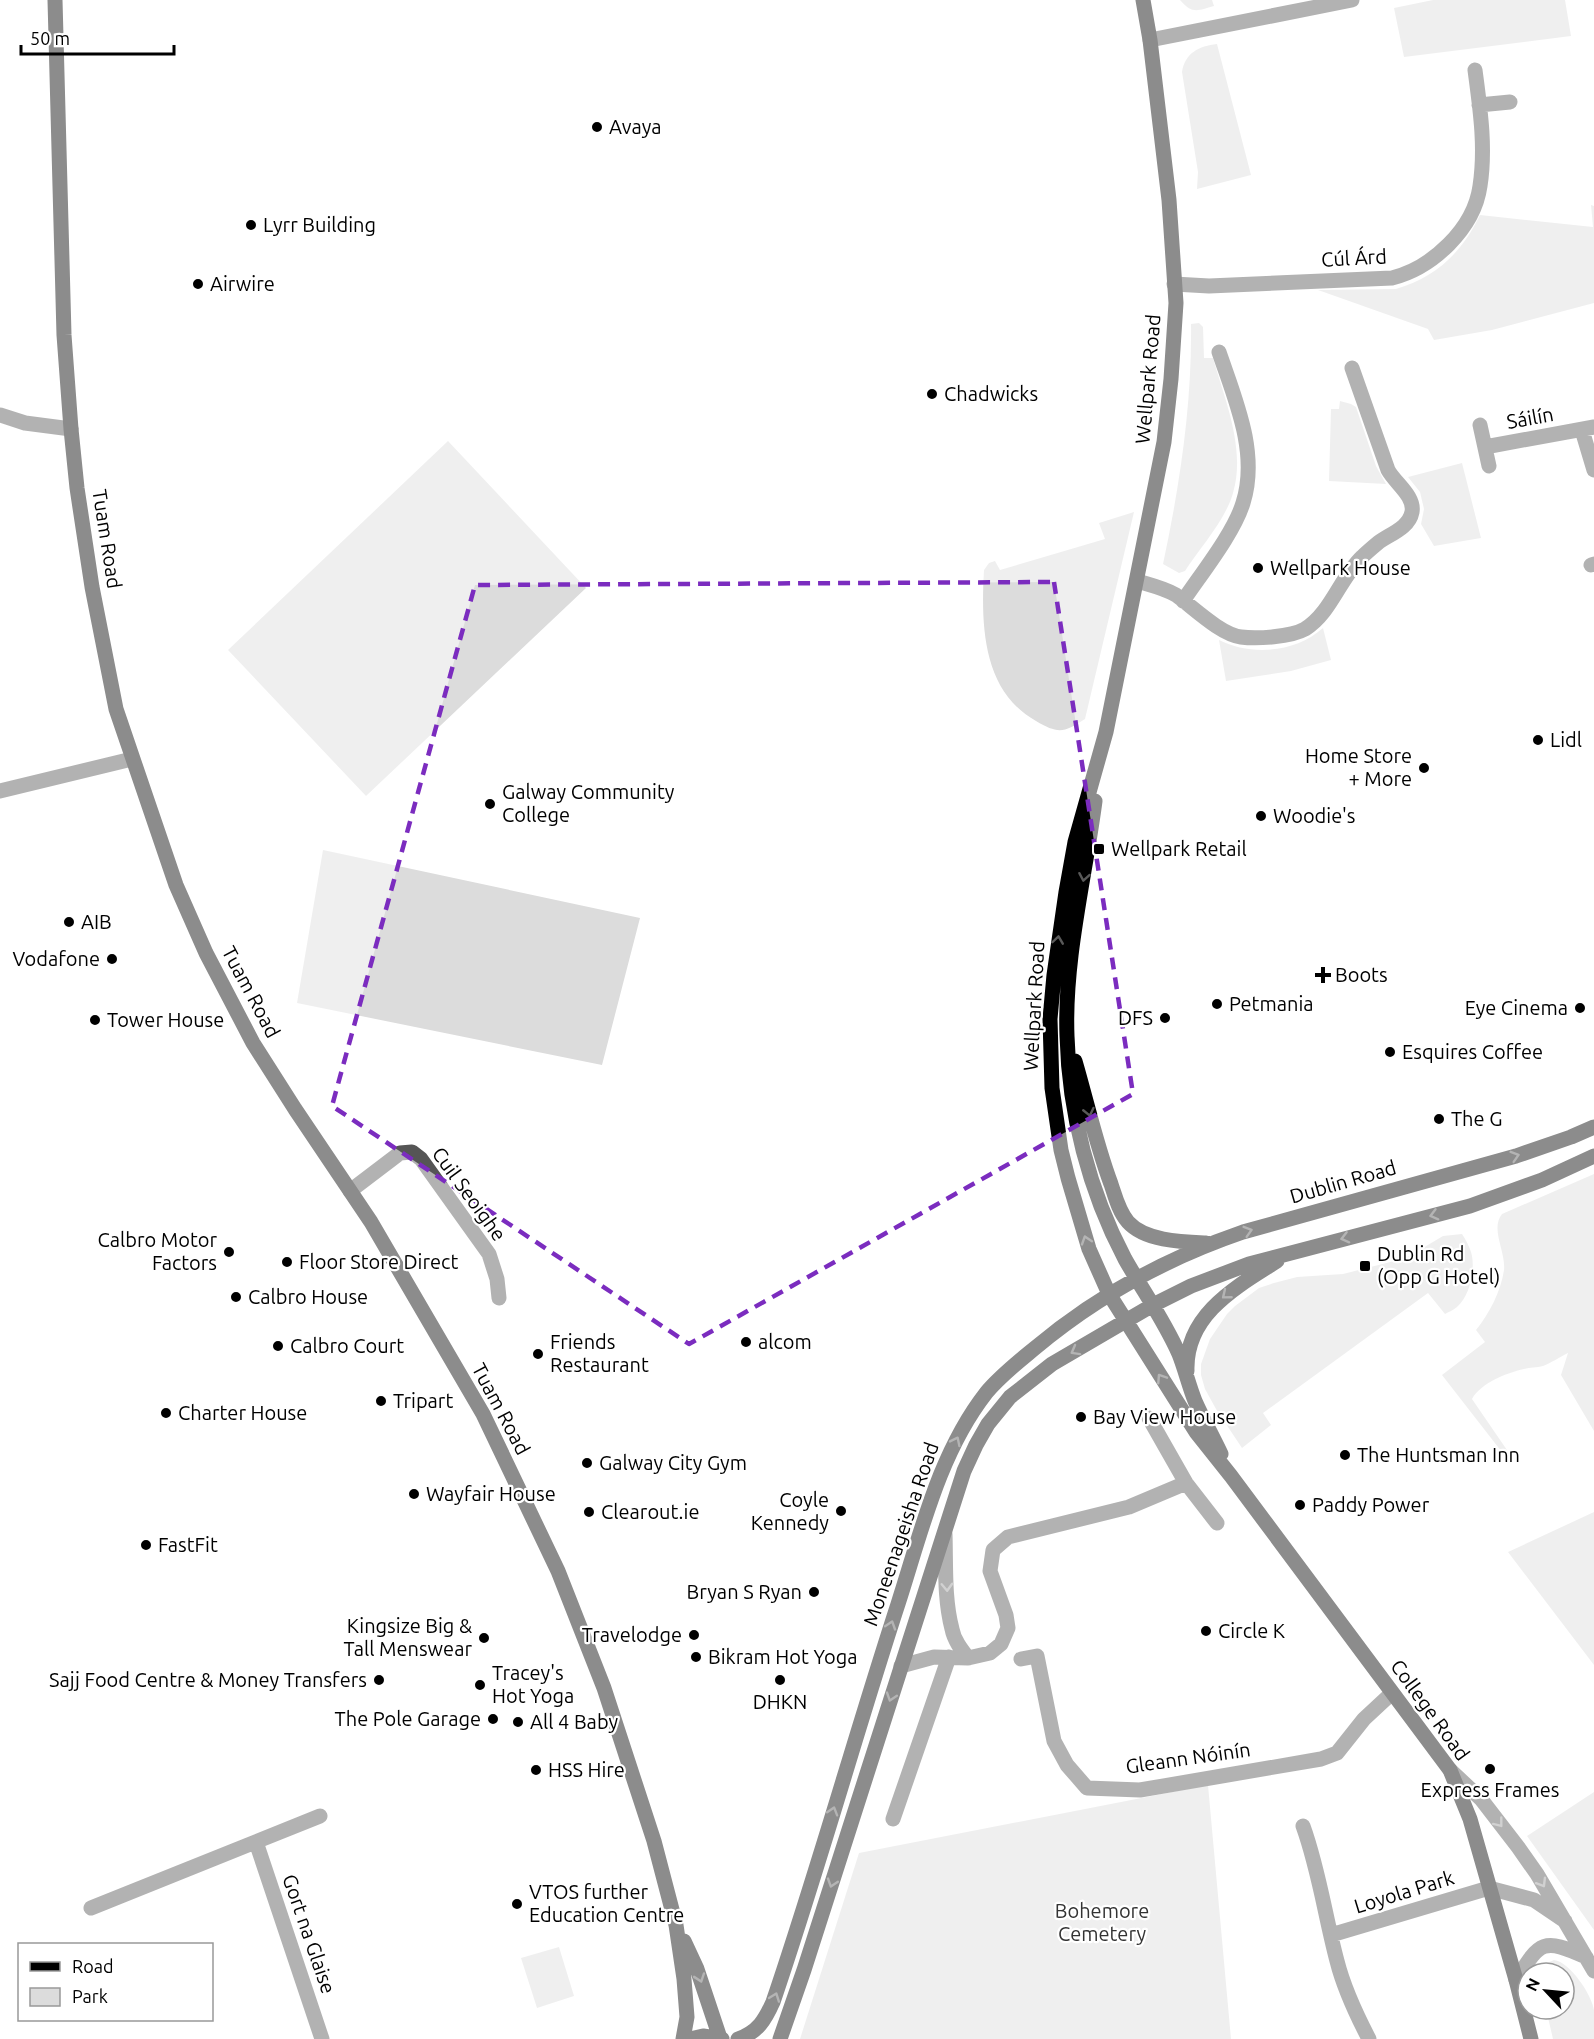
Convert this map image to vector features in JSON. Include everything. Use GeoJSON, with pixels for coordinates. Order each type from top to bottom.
{"type":"FeatureCollection","features":[{"type":"Feature","properties":{"kind":"main road","name":"Tuam Road"},"geometry":{"type":"LineString","coordinates":[[55,0],[64,335],[71,429],[77,488],[116,709],[176,885],[206,953],[253,1042],[371,1222],[483,1414],[558,1571],[626,1751],[654,1841],[676,1924],[687,2017],[682,2039]]}},
{"type":"Feature","properties":{"kind":"main road","name":"Wellpark Road"},"geometry":{"type":"LineString","coordinates":[[1125,1322],[1089,1249],[1065,1169],[1054,1107],[1050,1051],[1054,975],[1064,903],[1075,842],[1100,757],[1164,442],[1176,321],[1169,200],[1143,0]]}},
{"type":"Feature","properties":{"kind":"main road","name":"Wellpark Road"},"geometry":{"type":"LineString","coordinates":[[1100,757],[1068,996],[1067,1035],[1071,1092],[1083,1147],[1105,1212],[1124,1256],[1153,1305]]}},
{"type":"Feature","properties":{"kind":"main road"},"geometry":{"type":"LineString","coordinates":[[1067,1035],[1085,1094],[1097,1147],[1119,1207],[1128,1222],[1148,1234],[1210,1244]]}},
{"type":"Feature","properties":{"kind":"main road","name":"Dublin Road"},"geometry":{"type":"LineString","coordinates":[[1109,1293],[1210,1244],[1243,1232],[1516,1155],[1594,1127]]}},
{"type":"Feature","properties":{"kind":"main road"},"geometry":{"type":"LineString","coordinates":[[1125,1322],[1191,1286],[1249,1264],[1470,1206],[1542,1180],[1594,1156]]}},
{"type":"Feature","properties":{"kind":"main road"},"geometry":{"type":"LineString","coordinates":[[1188,1382],[1187,1360],[1190,1347],[1202,1321],[1215,1304],[1225,1294],[1292,1252]]}},
{"type":"Feature","properties":{"kind":"main road","name":"Moneenageisha Road"},"geometry":{"type":"LineString","coordinates":[[738,2039],[754,2031],[764,2021],[774,2002],[917,1543],[953,1448],[974,1409],[1003,1376],[1046,1338],[1109,1293]]}},
{"type":"Feature","properties":{"kind":"main road","name":"College Road"},"geometry":{"type":"LineString","coordinates":[[1153,1305],[1179,1354],[1196,1404],[1231,1476]]}},
{"type":"Feature","properties":{"kind":"main road","name":"Moneenageisha Road"},"geometry":{"type":"LineString","coordinates":[[780,2039],[945,1528],[964,1471],[976,1445],[998,1409],[1030,1379],[1125,1322]]}},
{"type":"Feature","properties":{"kind":"main road","name":"College Road"},"geometry":{"type":"LineString","coordinates":[[1125,1322],[1196,1432],[1450,1770],[1470,1819],[1516,1980]]}},
{"type":"Feature","properties":{"kind":"main road","name":"Tuam Road"},"geometry":{"type":"LineString","coordinates":[[676,1924],[697,1969],[721,2039]]}},
{"type":"Feature","properties":{"kind":"main road","name":"College Road"},"geometry":{"type":"LineString","coordinates":[[1526,2021],[1531,2039]]}},
{"type":"Feature","properties":{"kind":"main road"},"geometry":{"type":"LineString","coordinates":[[690,2039],[703,2036],[721,2039]]}},
{"type":"Feature","properties":{"kind":"street"},"geometry":{"type":"LineString","coordinates":[[1150,40],[1352,0]]}},
{"type":"Feature","properties":{"kind":"street","name":"Cúl Árd"},"geometry":{"type":"LineString","coordinates":[[1174,284],[1209,286],[1378,279],[1404,275],[1439,255],[1451,243],[1478,198],[1482,128],[1475,70]]}},
{"type":"Feature","properties":{"kind":"street"},"geometry":{"type":"LineString","coordinates":[[1479,105],[1510,102]]}},
{"type":"Feature","properties":{"kind":"street"},"geometry":{"type":"LineString","coordinates":[[1184,601],[1227,534],[1243,504],[1245,493],[1248,450],[1245,433],[1220,352]]}},
{"type":"Feature","properties":{"kind":"street"},"geometry":{"type":"LineString","coordinates":[[1137,581],[1165,590],[1228,633],[1242,637],[1268,637],[1300,631],[1320,615],[1360,558],[1408,522],[1413,511],[1411,500],[1388,470],[1352,368]]}},
{"type":"Feature","properties":{"kind":"street"},"geometry":{"type":"LineString","coordinates":[[0,416],[25,423],[71,429]]}},
{"type":"Feature","properties":{"kind":"street","name":"Sáilín"},"geometry":{"type":"LineString","coordinates":[[1480,425],[1489,466]]}},
{"type":"Feature","properties":{"kind":"street","name":"Sáilín"},"geometry":{"type":"LineString","coordinates":[[1485,447],[1588,428],[1594,470]]}},
{"type":"Feature","properties":{"kind":"street"},"geometry":{"type":"LineString","coordinates":[[0,791],[132,759]]}},
{"type":"Feature","properties":{"kind":"street","name":"Cuil Seoighe"},"geometry":{"type":"LineString","coordinates":[[350,1191],[400,1153],[412,1152],[421,1159],[489,1254],[497,1279],[499,1298]]}},
{"type":"Feature","properties":{"kind":"street"},"geometry":{"type":"LineString","coordinates":[[1149,1418],[1186,1483],[1216,1522]]}},
{"type":"Feature","properties":{"kind":"street"},"geometry":{"type":"LineString","coordinates":[[901,1666],[924,1658],[968,1658],[990,1653],[1001,1644],[1008,1628],[1006,1615],[992,1582],[990,1571],[993,1550],[1008,1537],[1128,1507],[1186,1483]]}},
{"type":"Feature","properties":{"kind":"street"},"geometry":{"type":"LineString","coordinates":[[945,1528],[950,1623],[958,1645],[968,1658]]}},
{"type":"Feature","properties":{"kind":"street","name":"Gleann Nóinín"},"geometry":{"type":"LineString","coordinates":[[1021,1659],[1037,1656],[1054,1741],[1067,1766],[1087,1788],[1140,1790],[1321,1759],[1337,1753],[1364,1719],[1392,1693]]}},
{"type":"Feature","properties":{"kind":"street"},"geometry":{"type":"LineString","coordinates":[[893,1819],[949,1657]]}},
{"type":"Feature","properties":{"kind":"street"},"geometry":{"type":"LineString","coordinates":[[1450,1770],[1481,1799],[1518,1847],[1594,1971]]}},
{"type":"Feature","properties":{"kind":"street"},"geometry":{"type":"LineString","coordinates":[[91,1908],[320,1816]]}},
{"type":"Feature","properties":{"kind":"street","name":"Loyola Park"},"geometry":{"type":"LineString","coordinates":[[1303,1826],[1312,1853],[1345,1987],[1369,2039]]}},
{"type":"Feature","properties":{"kind":"street","name":"Gort na Glaise"},"geometry":{"type":"LineString","coordinates":[[256,1842],[322,2039]]}},
{"type":"Feature","properties":{"kind":"street"},"geometry":{"type":"LineString","coordinates":[[1489,1888],[1534,1900],[1565,1921]]}},
{"type":"Feature","properties":{"kind":"street","name":"Loyola Park"},"geometry":{"type":"LineString","coordinates":[[1331,1935],[1489,1888]]}},
{"type":"Feature","properties":{"kind":"street"},"geometry":{"type":"LineString","coordinates":[[1528,1961],[1534,1952],[1543,1946],[1564,1948],[1586,1957]]}},
{"type":"Feature","properties":{"kind":"highlighted area"},"geometry":{"type":"Polygon","coordinates":[[[1054,582],[1133,1094],[689,1344],[332,1106],[475,585],[1054,582]]]}},
{"type":"Feature","properties":{"kind":"green space"},"geometry":{"type":"Polygon","coordinates":[[[1180,0],[1212,0],[1214,6],[1195,10],[1188,8],[1180,0]]]}},
{"type":"Feature","properties":{"kind":"green space"},"geometry":{"type":"Polygon","coordinates":[[[1433,0],[1565,0],[1571,36],[1404,57],[1394,8],[1433,0]]]}},
{"type":"Feature","properties":{"kind":"green space"},"geometry":{"type":"Polygon","coordinates":[[[1217,44],[1251,175],[1197,189],[1198,172],[1182,72],[1190,55],[1199,49],[1217,44]]]}},
{"type":"Feature","properties":{"kind":"green space"},"geometry":{"type":"Polygon","coordinates":[[[1591,205],[1594,206],[1594,303],[1492,330],[1434,340],[1428,329],[1318,290],[1396,289],[1424,278],[1456,252],[1480,215],[1593,227],[1591,205]]]}},
{"type":"Feature","properties":{"kind":"green space"},"geometry":{"type":"Polygon","coordinates":[[[1199,323],[1203,327],[1204,358],[1213,358],[1228,408],[1236,442],[1236,476],[1233,493],[1225,513],[1185,571],[1179,573],[1163,564],[1184,444],[1191,324],[1199,323]]]}},
{"type":"Feature","properties":{"kind":"green space"},"geometry":{"type":"Polygon","coordinates":[[[1340,401],[1356,407],[1376,466],[1386,484],[1329,481],[1331,409],[1339,409],[1340,401]]]}},
{"type":"Feature","properties":{"kind":"green space"},"geometry":{"type":"Polygon","coordinates":[[[448,441],[586,588],[366,796],[228,650],[448,441]]]}},
{"type":"Feature","properties":{"kind":"green space"},"geometry":{"type":"Polygon","coordinates":[[[1462,463],[1481,538],[1434,546],[1421,524],[1424,509],[1420,492],[1408,477],[1462,463]]]}},
{"type":"Feature","properties":{"kind":"green space"},"geometry":{"type":"Polygon","coordinates":[[[1134,512],[1085,719],[1066,729],[1050,728],[1018,708],[1005,692],[995,674],[985,634],[984,570],[989,563],[995,561],[1000,570],[1105,539],[1099,523],[1134,512]]]}},
{"type":"Feature","properties":{"kind":"green space"},"geometry":{"type":"Polygon","coordinates":[[[1323,628],[1331,660],[1291,671],[1226,681],[1219,640],[1245,648],[1272,649],[1299,643],[1323,628]]]}},
{"type":"Feature","properties":{"kind":"green space"},"geometry":{"type":"Polygon","coordinates":[[[323,850],[640,918],[602,1065],[297,1003],[323,850]]]}},
{"type":"Feature","properties":{"kind":"green space"},"geometry":{"type":"Polygon","coordinates":[[[1594,1174],[1594,1431],[1561,1375],[1568,1353],[1543,1366],[1526,1368],[1502,1376],[1481,1388],[1472,1399],[1509,1453],[1505,1456],[1442,1375],[1485,1342],[1476,1330],[1494,1302],[1504,1270],[1498,1234],[1502,1214],[1594,1174]]]}},
{"type":"Feature","properties":{"kind":"green space"},"geometry":{"type":"Polygon","coordinates":[[[1462,1234],[1471,1252],[1473,1266],[1468,1289],[1457,1307],[1445,1314],[1428,1293],[1263,1413],[1271,1425],[1242,1448],[1216,1409],[1205,1389],[1201,1375],[1201,1364],[1210,1339],[1235,1306],[1259,1288],[1274,1283],[1297,1277],[1343,1274],[1406,1258],[1443,1236],[1462,1234]]]}},
{"type":"Feature","properties":{"kind":"green space"},"geometry":{"type":"Polygon","coordinates":[[[1594,1512],[1594,1665],[1508,1552],[1594,1512]]]}},
{"type":"Feature","properties":{"kind":"green space","name":"Bohemore Cemetery"},"geometry":{"type":"Polygon","coordinates":[[[1208,1785],[1231,2039],[800,2039],[859,1853],[1208,1785]]]}},
{"type":"Feature","properties":{"kind":"green space"},"geometry":{"type":"Polygon","coordinates":[[[1594,1792],[1594,1930],[1527,1836],[1594,1792]]]}},
{"type":"Feature","properties":{"kind":"green space"},"geometry":{"type":"Polygon","coordinates":[[[559,1947],[574,1996],[537,2008],[521,1958],[559,1947]]]}},
{"type":"Feature","properties":{"kind":"green space"},"geometry":{"type":"Polygon","coordinates":[[[1576,1976],[1589,1996],[1594,2010],[1594,2039],[1553,2039],[1549,2021],[1576,2021],[1576,1976]]]}},
{"type":"Feature","properties":{"kind":"place","name":"Avaya"},"geometry":{"type":"Point","coordinates":[597,127]}},
{"type":"Feature","properties":{"kind":"place","name":"Lyrr Building"},"geometry":{"type":"Point","coordinates":[251,225]}},
{"type":"Feature","properties":{"kind":"place","name":"Airwire"},"geometry":{"type":"Point","coordinates":[198,284]}},
{"type":"Feature","properties":{"kind":"place","name":"Chadwicks"},"geometry":{"type":"Point","coordinates":[932,394]}},
{"type":"Feature","properties":{"kind":"place","name":"Wellpark House"},"geometry":{"type":"Point","coordinates":[1258,568]}},
{"type":"Feature","properties":{"kind":"place","name":"Lidl"},"geometry":{"type":"Point","coordinates":[1538,740]}},
{"type":"Feature","properties":{"kind":"place","name":"Home Store + More"},"geometry":{"type":"Point","coordinates":[1424,768]}},
{"type":"Feature","properties":{"kind":"place","name":"Galway Community College"},"geometry":{"type":"Point","coordinates":[490,804]}},
{"type":"Feature","properties":{"kind":"place","name":"Woodie's"},"geometry":{"type":"Point","coordinates":[1261,816]}},
{"type":"Feature","properties":{"kind":"place","name":"Wellpark Retail"},"geometry":{"type":"Point","coordinates":[1099,849]}},
{"type":"Feature","properties":{"kind":"place","name":"AIB"},"geometry":{"type":"Point","coordinates":[69,922]}},
{"type":"Feature","properties":{"kind":"place","name":"Vodafone"},"geometry":{"type":"Point","coordinates":[112,959]}},
{"type":"Feature","properties":{"kind":"place","name":"Boots"},"geometry":{"type":"Point","coordinates":[1323,975]}},
{"type":"Feature","properties":{"kind":"place","name":"Petmania"},"geometry":{"type":"Point","coordinates":[1217,1004]}},
{"type":"Feature","properties":{"kind":"place","name":"Eye Cinema"},"geometry":{"type":"Point","coordinates":[1580,1008]}},
{"type":"Feature","properties":{"kind":"place","name":"DFS"},"geometry":{"type":"Point","coordinates":[1165,1018]}},
{"type":"Feature","properties":{"kind":"place","name":"Tower House"},"geometry":{"type":"Point","coordinates":[95,1020]}},
{"type":"Feature","properties":{"kind":"place","name":"Esquires Coffee"},"geometry":{"type":"Point","coordinates":[1390,1052]}},
{"type":"Feature","properties":{"kind":"place","name":"The G"},"geometry":{"type":"Point","coordinates":[1439,1119]}},
{"type":"Feature","properties":{"kind":"place","name":"Calbro Motor Factors"},"geometry":{"type":"Point","coordinates":[229,1252]}},
{"type":"Feature","properties":{"kind":"place","name":"Floor Store Direct"},"geometry":{"type":"Point","coordinates":[287,1262]}},
{"type":"Feature","properties":{"kind":"place","name":"Dublin Rd (Opp G Hotel)"},"geometry":{"type":"Point","coordinates":[1365,1266]}},
{"type":"Feature","properties":{"kind":"place","name":"Calbro House"},"geometry":{"type":"Point","coordinates":[236,1297]}},
{"type":"Feature","properties":{"kind":"place","name":"alcom"},"geometry":{"type":"Point","coordinates":[746,1342]}},
{"type":"Feature","properties":{"kind":"place","name":"Calbro Court"},"geometry":{"type":"Point","coordinates":[278,1346]}},
{"type":"Feature","properties":{"kind":"place","name":"Friends Restaurant"},"geometry":{"type":"Point","coordinates":[538,1354]}},
{"type":"Feature","properties":{"kind":"place","name":"Tripart"},"geometry":{"type":"Point","coordinates":[381,1401]}},
{"type":"Feature","properties":{"kind":"place","name":"Charter House"},"geometry":{"type":"Point","coordinates":[166,1413]}},
{"type":"Feature","properties":{"kind":"place","name":"Bay View House"},"geometry":{"type":"Point","coordinates":[1081,1417]}},
{"type":"Feature","properties":{"kind":"place","name":"The Huntsman Inn"},"geometry":{"type":"Point","coordinates":[1345,1455]}},
{"type":"Feature","properties":{"kind":"place","name":"Galway City Gym"},"geometry":{"type":"Point","coordinates":[587,1463]}},
{"type":"Feature","properties":{"kind":"place","name":"Wayfair House"},"geometry":{"type":"Point","coordinates":[414,1494]}},
{"type":"Feature","properties":{"kind":"place","name":"Paddy Power"},"geometry":{"type":"Point","coordinates":[1300,1505]}},
{"type":"Feature","properties":{"kind":"place","name":"Coyle Kennedy"},"geometry":{"type":"Point","coordinates":[841,1511]}},
{"type":"Feature","properties":{"kind":"place","name":"Clearout.ie"},"geometry":{"type":"Point","coordinates":[589,1512]}},
{"type":"Feature","properties":{"kind":"place","name":"FastFit"},"geometry":{"type":"Point","coordinates":[146,1545]}},
{"type":"Feature","properties":{"kind":"place","name":"Bryan S Ryan"},"geometry":{"type":"Point","coordinates":[814,1592]}},
{"type":"Feature","properties":{"kind":"place","name":"Circle K"},"geometry":{"type":"Point","coordinates":[1206,1631]}},
{"type":"Feature","properties":{"kind":"place","name":"Travelodge"},"geometry":{"type":"Point","coordinates":[694,1635]}},
{"type":"Feature","properties":{"kind":"place","name":"Kingsize Big & Tall Menswear"},"geometry":{"type":"Point","coordinates":[484,1638]}},
{"type":"Feature","properties":{"kind":"place","name":"Bikram Hot Yoga"},"geometry":{"type":"Point","coordinates":[696,1657]}},
{"type":"Feature","properties":{"kind":"place","name":"Sajj Food Centre & Money Transfers"},"geometry":{"type":"Point","coordinates":[379,1680]}},
{"type":"Feature","properties":{"kind":"place","name":"DHKN"},"geometry":{"type":"Point","coordinates":[780,1680]}},
{"type":"Feature","properties":{"kind":"place","name":"Tracey's Hot Yoga"},"geometry":{"type":"Point","coordinates":[480,1685]}},
{"type":"Feature","properties":{"kind":"place","name":"The Pole Garage"},"geometry":{"type":"Point","coordinates":[493,1719]}},
{"type":"Feature","properties":{"kind":"place","name":"All 4 Baby"},"geometry":{"type":"Point","coordinates":[518,1722]}},
{"type":"Feature","properties":{"kind":"place","name":"Express Frames"},"geometry":{"type":"Point","coordinates":[1490,1769]}},
{"type":"Feature","properties":{"kind":"place","name":"HSS Hire"},"geometry":{"type":"Point","coordinates":[536,1770]}},
{"type":"Feature","properties":{"kind":"place","name":"VTOS further Education Centre"},"geometry":{"type":"Point","coordinates":[517,1904]}}]}
